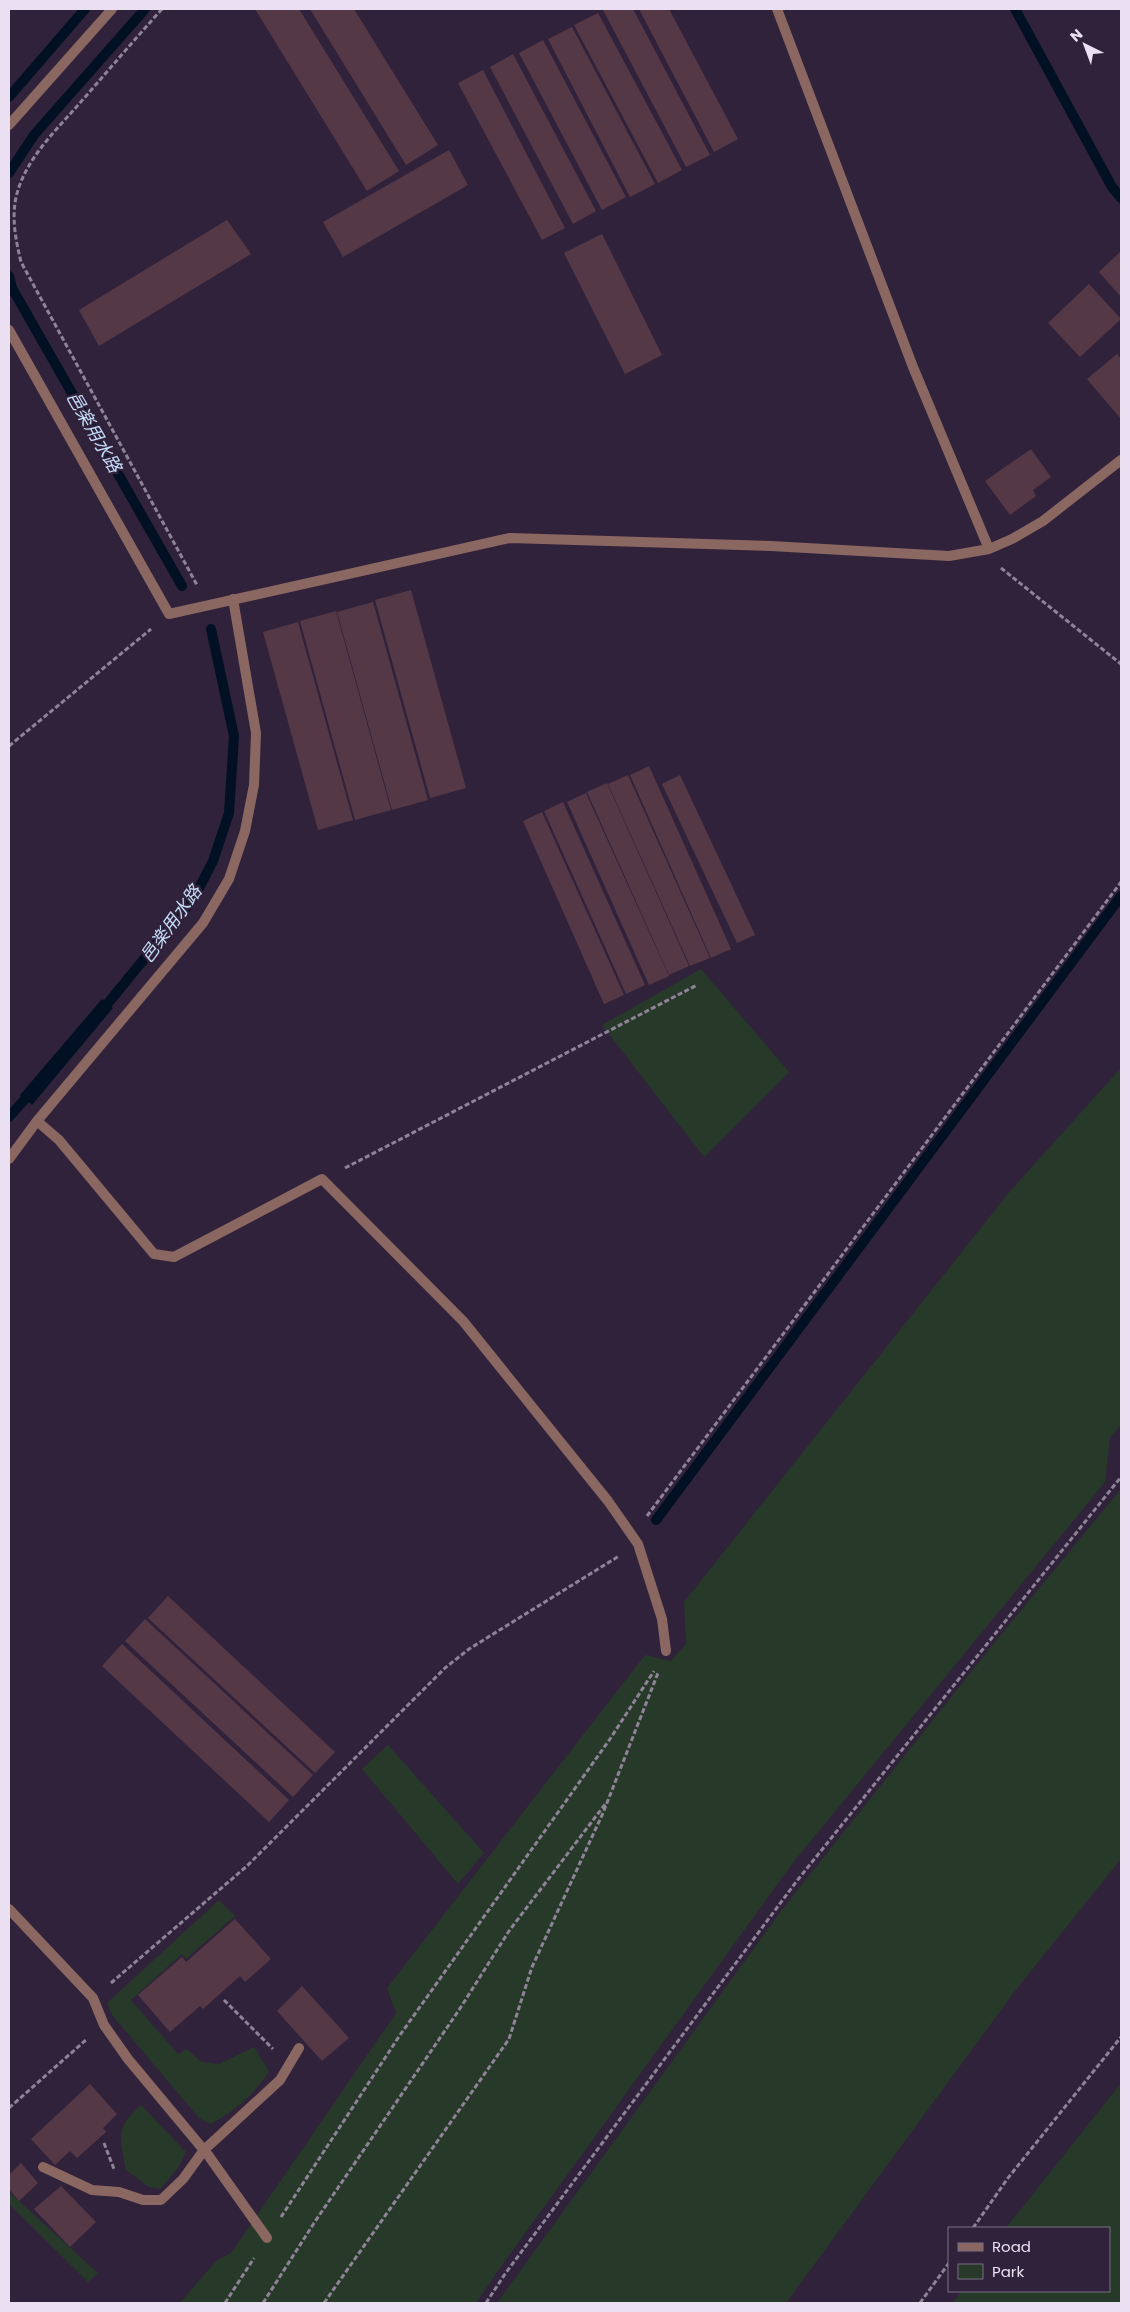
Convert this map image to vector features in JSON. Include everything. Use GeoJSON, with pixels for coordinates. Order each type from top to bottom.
{"type":"FeatureCollection","features":[{"type":"Feature","properties":{"kind":"street"},"geometry":{"type":"LineString","coordinates":[[9,125],[112,9]]}},
{"type":"Feature","properties":{"kind":"street"},"geometry":{"type":"LineString","coordinates":[[777,9],[913,367],[989,549]]}},
{"type":"Feature","properties":{"kind":"street"},"geometry":{"type":"LineString","coordinates":[[9,330],[168,614],[510,538],[771,546],[949,556],[989,549],[1012,539],[1043,521],[1121,460]]}},
{"type":"Feature","properties":{"kind":"street"},"geometry":{"type":"LineString","coordinates":[[9,1158],[37,1121],[203,923],[229,880],[245,831],[254,785],[256,732],[233,599]]}},
{"type":"Feature","properties":{"kind":"street"},"geometry":{"type":"LineString","coordinates":[[37,1121],[58,1140],[154,1254],[174,1258],[322,1180],[463,1321],[608,1501],[635,1540],[662,1619],[666,1651]]}},
{"type":"Feature","properties":{"kind":"street"},"geometry":{"type":"LineString","coordinates":[[9,1909],[93,1998],[104,2025],[128,2058],[204,2150],[267,2238]]}},
{"type":"Feature","properties":{"kind":"street"},"geometry":{"type":"LineString","coordinates":[[43,2167],[92,2190],[119,2192],[143,2200],[161,2200],[183,2179],[204,2150],[280,2080],[299,2048]]}},
{"type":"Feature","properties":{"kind":"path"},"geometry":{"type":"LineString","coordinates":[[162,9],[28,165],[18,188],[14,208],[14,233],[21,262],[199,589],[210,604]]}},
{"type":"Feature","properties":{"kind":"path"},"geometry":{"type":"LineString","coordinates":[[989,549],[1003,571],[1121,664]]}},
{"type":"Feature","properties":{"kind":"path"},"geometry":{"type":"LineString","coordinates":[[9,746],[168,614]]}},
{"type":"Feature","properties":{"kind":"path"},"geometry":{"type":"LineString","coordinates":[[93,1998],[247,1866],[445,1668],[469,1648],[635,1540],[1121,882]]}},
{"type":"Feature","properties":{"kind":"path"},"geometry":{"type":"LineString","coordinates":[[322,1180],[697,985]]}},
{"type":"Feature","properties":{"kind":"path"},"geometry":{"type":"LineString","coordinates":[[486,2303],[505,2274],[796,1882],[1121,1477]]}},
{"type":"Feature","properties":{"kind":"path"},"geometry":{"type":"LineString","coordinates":[[324,2303],[509,2039],[532,1968],[609,1800],[666,1651]]}},
{"type":"Feature","properties":{"kind":"path"},"geometry":{"type":"LineString","coordinates":[[225,2303],[400,2035],[610,1739],[666,1651]]}},
{"type":"Feature","properties":{"kind":"path"},"geometry":{"type":"LineString","coordinates":[[263,2303],[319,2215],[459,2010],[508,1931],[609,1800]]}},
{"type":"Feature","properties":{"kind":"path"},"geometry":{"type":"LineString","coordinates":[[224,2000],[289,2065]]}},
{"type":"Feature","properties":{"kind":"path"},"geometry":{"type":"LineString","coordinates":[[9,2108],[104,2025]]}},
{"type":"Feature","properties":{"kind":"path"},"geometry":{"type":"LineString","coordinates":[[974,2227],[1008,2178],[1121,2037]]}},
{"type":"Feature","properties":{"kind":"path"},"geometry":{"type":"LineString","coordinates":[[920,2303],[948,2263]]}},
{"type":"Feature","properties":{"kind":"green space"},"geometry":{"type":"Polygon","coordinates":[[[701,969],[789,1072],[704,1157],[602,1025],[701,969]]]}},
{"type":"Feature","properties":{"kind":"green space"},"geometry":{"type":"Polygon","coordinates":[[[1121,1068],[1121,1425],[1110,1438],[1105,1482],[792,1864],[476,2303],[180,2303],[216,2261],[231,2253],[396,2013],[387,1988],[645,1655],[671,1661],[686,1644],[684,1602],[1011,1190],[1121,1068]]]}},
{"type":"Feature","properties":{"kind":"green space"},"geometry":{"type":"Polygon","coordinates":[[[1121,1489],[1121,1859],[1015,1991],[786,2303],[497,2303],[784,1907],[995,1642],[1121,1489]]]}},
{"type":"Feature","properties":{"kind":"green space"},"geometry":{"type":"Polygon","coordinates":[[[388,1745],[484,1853],[458,1884],[362,1769],[388,1745]]]}},
{"type":"Feature","properties":{"kind":"green space"},"geometry":{"type":"Polygon","coordinates":[[[219,1900],[235,1916],[186,1959],[182,1954],[131,2000],[178,2054],[186,2049],[202,2062],[219,2064],[254,2047],[269,2071],[257,2088],[243,2102],[211,2124],[199,2118],[112,2015],[107,2003],[219,1900]]]}},
{"type":"Feature","properties":{"kind":"green space"},"geometry":{"type":"Polygon","coordinates":[[[1121,2083],[1121,2303],[953,2303],[961,2292],[1110,2292],[1110,2227],[1007,2227],[1121,2083]]]}},
{"type":"Feature","properties":{"kind":"green space"},"geometry":{"type":"Polygon","coordinates":[[[141,2105],[186,2152],[178,2168],[160,2189],[149,2187],[126,2170],[121,2134],[126,2121],[141,2105]]]}},
{"type":"Feature","properties":{"kind":"green space"},"geometry":{"type":"Polygon","coordinates":[[[9,2192],[98,2273],[88,2282],[9,2204],[9,2192]]]}},
{"type":"Feature","properties":{"kind":"water"},"geometry":{"type":"Polygon","coordinates":[[[102,999],[113,1008],[32,1105],[20,1095],[102,999]]]}},
{"type":"Feature","properties":{"kind":"building"},"geometry":{"type":"Polygon","coordinates":[[[255,9],[299,9],[399,171],[367,191],[255,9]]]}},
{"type":"Feature","properties":{"kind":"building"},"geometry":{"type":"Polygon","coordinates":[[[310,9],[354,9],[438,145],[406,165],[310,9]]]}},
{"type":"Feature","properties":{"kind":"building"},"geometry":{"type":"Polygon","coordinates":[[[633,9],[710,155],[686,167],[603,10],[633,9]]]}},
{"type":"Feature","properties":{"kind":"building"},"geometry":{"type":"Polygon","coordinates":[[[639,9],[669,9],[738,139],[714,152],[639,9]]]}},
{"type":"Feature","properties":{"kind":"building"},"geometry":{"type":"Polygon","coordinates":[[[598,13],[682,170],[658,183],[574,25],[598,13]]]}},
{"type":"Feature","properties":{"kind":"building"},"geometry":{"type":"Polygon","coordinates":[[[572,27],[655,184],[630,197],[548,39],[572,27]]]}},
{"type":"Feature","properties":{"kind":"building"},"geometry":{"type":"Polygon","coordinates":[[[543,40],[626,197],[602,210],[519,53],[543,40]]]}},
{"type":"Feature","properties":{"kind":"building"},"geometry":{"type":"Polygon","coordinates":[[[513,54],[596,211],[573,224],[490,67],[513,54]]]}},
{"type":"Feature","properties":{"kind":"building"},"geometry":{"type":"Polygon","coordinates":[[[483,70],[565,228],[542,240],[458,83],[483,70]]]}},
{"type":"Feature","properties":{"kind":"building"},"geometry":{"type":"Polygon","coordinates":[[[449,150],[468,185],[343,257],[323,222],[449,150]]]}},
{"type":"Feature","properties":{"kind":"building"},"geometry":{"type":"Polygon","coordinates":[[[227,220],[251,254],[99,346],[79,310],[227,220]]]}},
{"type":"Feature","properties":{"kind":"building"},"geometry":{"type":"Polygon","coordinates":[[[602,234],[662,355],[625,374],[564,253],[602,234]]]}},
{"type":"Feature","properties":{"kind":"building"},"geometry":{"type":"Polygon","coordinates":[[[1121,251],[1121,297],[1099,272],[1121,251]]]}},
{"type":"Feature","properties":{"kind":"building"},"geometry":{"type":"Polygon","coordinates":[[[1089,284],[1121,319],[1080,357],[1048,323],[1089,284]]]}},
{"type":"Feature","properties":{"kind":"building"},"geometry":{"type":"Polygon","coordinates":[[[1117,354],[1121,359],[1121,419],[1087,379],[1117,354]]]}},
{"type":"Feature","properties":{"kind":"building"},"geometry":{"type":"Polygon","coordinates":[[[1031,449],[1051,477],[1033,490],[1036,496],[1010,515],[985,481],[1031,449]]]}},
{"type":"Feature","properties":{"kind":"building"},"geometry":{"type":"Polygon","coordinates":[[[411,590],[466,788],[430,798],[375,600],[411,590]]]}},
{"type":"Feature","properties":{"kind":"building"},"geometry":{"type":"Polygon","coordinates":[[[373,602],[428,800],[392,810],[337,612],[373,602]]]}},
{"type":"Feature","properties":{"kind":"building"},"geometry":{"type":"Polygon","coordinates":[[[336,611],[391,810],[355,820],[300,621],[336,611]]]}},
{"type":"Feature","properties":{"kind":"building"},"geometry":{"type":"Polygon","coordinates":[[[298,622],[353,820],[318,830],[263,632],[298,622]]]}},
{"type":"Feature","properties":{"kind":"building"},"geometry":{"type":"Polygon","coordinates":[[[649,766],[731,949],[711,958],[630,775],[649,766]]]}},
{"type":"Feature","properties":{"kind":"building"},"geometry":{"type":"Polygon","coordinates":[[[628,775],[710,958],[690,966],[608,784],[628,775]]]}},
{"type":"Feature","properties":{"kind":"building"},"geometry":{"type":"Polygon","coordinates":[[[680,775],[755,935],[737,943],[662,784],[680,775]]]}},
{"type":"Feature","properties":{"kind":"building"},"geometry":{"type":"Polygon","coordinates":[[[607,783],[689,966],[669,975],[587,792],[607,783]]]}},
{"type":"Feature","properties":{"kind":"building"},"geometry":{"type":"Polygon","coordinates":[[[586,793],[669,976],[649,985],[567,802],[586,793]]]}},
{"type":"Feature","properties":{"kind":"building"},"geometry":{"type":"Polygon","coordinates":[[[563,802],[645,985],[626,994],[544,811],[563,802]]]}},
{"type":"Feature","properties":{"kind":"building"},"geometry":{"type":"Polygon","coordinates":[[[542,812],[624,995],[604,1004],[523,821],[542,812]]]}},
{"type":"Feature","properties":{"kind":"building"},"geometry":{"type":"Polygon","coordinates":[[[168,1596],[335,1752],[315,1773],[148,1618],[168,1596]]]}},
{"type":"Feature","properties":{"kind":"building"},"geometry":{"type":"Polygon","coordinates":[[[145,1619],[313,1775],[293,1797],[125,1641],[145,1619]]]}},
{"type":"Feature","properties":{"kind":"building"},"geometry":{"type":"Polygon","coordinates":[[[122,1644],[289,1800],[269,1822],[102,1666],[122,1644]]]}},
{"type":"Feature","properties":{"kind":"building"},"geometry":{"type":"Polygon","coordinates":[[[235,1919],[271,1959],[245,1982],[240,1976],[203,2009],[200,2006],[170,2032],[138,1995],[182,1957],[186,1962],[235,1919]]]}},
{"type":"Feature","properties":{"kind":"building"},"geometry":{"type":"Polygon","coordinates":[[[302,1986],[349,2038],[322,2061],[277,2011],[302,1986]]]}},
{"type":"Feature","properties":{"kind":"building"},"geometry":{"type":"Polygon","coordinates":[[[90,2084],[117,2114],[103,2128],[106,2132],[77,2158],[70,2151],[55,2165],[31,2139],[90,2084]]]}},
{"type":"Feature","properties":{"kind":"building"},"geometry":{"type":"Polygon","coordinates":[[[21,2163],[38,2183],[19,2201],[9,2189],[9,2175],[21,2163]]]}},
{"type":"Feature","properties":{"kind":"building"},"geometry":{"type":"Polygon","coordinates":[[[61,2186],[96,2222],[70,2247],[34,2209],[61,2186]]]}},
{"type":"Feature","properties":{"kind":"waterway"},"geometry":{"type":"LineString","coordinates":[[9,97],[85,9]]}},
{"type":"Feature","properties":{"kind":"waterway","name":"邑楽用水路"},"geometry":{"type":"LineString","coordinates":[[9,173],[34,135],[145,9]]}},
{"type":"Feature","properties":{"kind":"waterway"},"geometry":{"type":"LineString","coordinates":[[1015,9],[1112,187],[1121,198]]}},
{"type":"Feature","properties":{"kind":"waterway","name":"邑楽用水路"},"geometry":{"type":"LineString","coordinates":[[9,276],[12,288],[182,586]]}},
{"type":"Feature","properties":{"kind":"waterway","name":"邑楽用水路"},"geometry":{"type":"LineString","coordinates":[[100,1013],[194,898],[213,861],[229,813],[234,736],[211,629]]}},
{"type":"Feature","properties":{"kind":"waterway"},"geometry":{"type":"LineString","coordinates":[[656,1520],[1121,896]]}},
{"type":"Feature","properties":{"kind":"waterway","name":"邑楽用水路"},"geometry":{"type":"LineString","coordinates":[[9,1117],[33,1090]]}}]}
